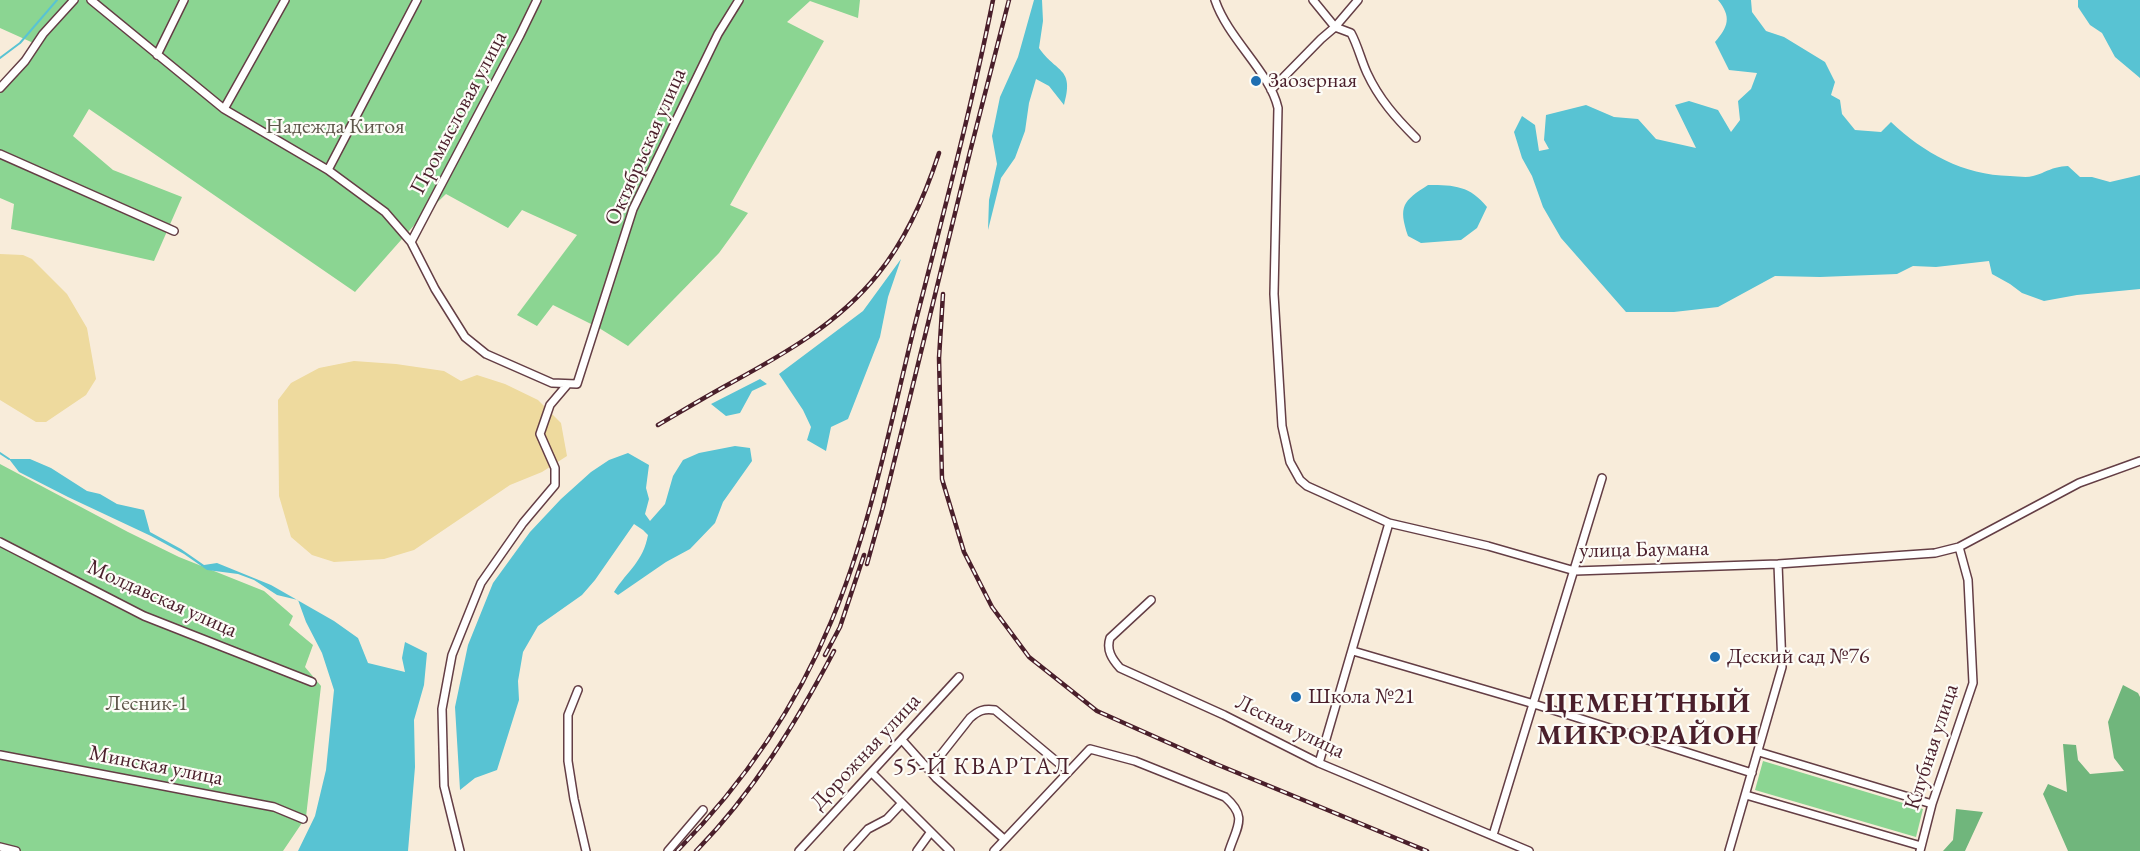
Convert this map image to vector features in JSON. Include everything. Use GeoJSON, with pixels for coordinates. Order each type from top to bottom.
{"type":"FeatureCollection","features":[{"type":"Feature","properties":{"kind":"street"},"geometry":{"type":"LineString","coordinates":[[0,88],[25,61],[43,34],[74,0]]}},
{"type":"Feature","properties":{"kind":"street"},"geometry":{"type":"LineString","coordinates":[[91,0],[224,109],[328,170],[385,212],[411,242],[435,289],[465,337],[486,354],[552,383],[567,385]]}},
{"type":"Feature","properties":{"kind":"street"},"geometry":{"type":"LineString","coordinates":[[157,55],[184,0]]}},
{"type":"Feature","properties":{"kind":"street"},"geometry":{"type":"LineString","coordinates":[[224,109],[285,0]]}},
{"type":"Feature","properties":{"kind":"street"},"geometry":{"type":"LineString","coordinates":[[328,170],[417,0]]}},
{"type":"Feature","properties":{"kind":"street","name":"Промысловая улица"},"geometry":{"type":"LineString","coordinates":[[411,242],[537,0]]}},
{"type":"Feature","properties":{"kind":"street","name":"Октябрьская улица"},"geometry":{"type":"LineString","coordinates":[[567,385],[577,384],[633,209],[718,34],[739,0]]}},
{"type":"Feature","properties":{"kind":"street"},"geometry":{"type":"LineString","coordinates":[[1215,0],[1239,45],[1271,90],[1335,27],[1358,0]]}},
{"type":"Feature","properties":{"kind":"street"},"geometry":{"type":"LineString","coordinates":[[1313,0],[1335,27],[1351,33],[1377,93],[1392,114],[1416,138]]}},
{"type":"Feature","properties":{"kind":"street","name":"улица Баумана"},"geometry":{"type":"LineString","coordinates":[[1271,90],[1278,108],[1274,294],[1282,426],[1290,462],[1307,486],[1389,523],[1488,546],[1575,571],[1778,564],[1935,553],[1959,547],[2079,483],[2140,461]]}},
{"type":"Feature","properties":{"kind":"street"},"geometry":{"type":"LineString","coordinates":[[0,154],[174,231]]}},
{"type":"Feature","properties":{"kind":"street"},"geometry":{"type":"LineString","coordinates":[[460,851],[444,786],[442,709],[452,656],[482,583],[523,523],[555,485],[555,468],[540,434],[549,405],[567,385]]}},
{"type":"Feature","properties":{"kind":"street"},"geometry":{"type":"LineString","coordinates":[[1493,836],[1602,478]]}},
{"type":"Feature","properties":{"kind":"street"},"geometry":{"type":"LineString","coordinates":[[1319,763],[1389,523]]}},
{"type":"Feature","properties":{"kind":"street","name":"Молдавская улица"},"geometry":{"type":"LineString","coordinates":[[0,542],[144,616],[312,682]]}},
{"type":"Feature","properties":{"kind":"street","name":"Клубная улица"},"geometry":{"type":"LineString","coordinates":[[1921,849],[1932,804],[1973,683],[1968,580],[1959,547]]}},
{"type":"Feature","properties":{"kind":"street"},"geometry":{"type":"LineString","coordinates":[[1729,851],[1782,667],[1778,564]]}},
{"type":"Feature","properties":{"kind":"street","name":"Лесная улица"},"geometry":{"type":"LineString","coordinates":[[1151,600],[1110,638],[1109,651],[1113,661],[1120,668],[1319,763],[1529,851]]}},
{"type":"Feature","properties":{"kind":"street"},"geometry":{"type":"LineString","coordinates":[[1353,651],[1534,704],[1752,773]]}},
{"type":"Feature","properties":{"kind":"street","name":"Дорожная улица"},"geometry":{"type":"LineString","coordinates":[[799,851],[959,678]]}},
{"type":"Feature","properties":{"kind":"street"},"geometry":{"type":"LineString","coordinates":[[578,690],[568,715],[568,761],[586,851]]}},
{"type":"Feature","properties":{"kind":"street"},"geometry":{"type":"LineString","coordinates":[[936,778],[933,768],[936,761],[970,718],[976,713],[989,709],[994,710],[1068,771]]}},
{"type":"Feature","properties":{"kind":"street"},"geometry":{"type":"LineString","coordinates":[[902,741],[936,778],[1005,839]]}},
{"type":"Feature","properties":{"kind":"street"},"geometry":{"type":"LineString","coordinates":[[994,851],[1090,748],[1135,761],[1224,797],[1239,812],[1239,822],[1229,851]]}},
{"type":"Feature","properties":{"kind":"street"},"geometry":{"type":"LineString","coordinates":[[1759,752],[1932,804]]}},
{"type":"Feature","properties":{"kind":"street","name":"Минская улица"},"geometry":{"type":"LineString","coordinates":[[0,755],[274,807],[303,819]]}},
{"type":"Feature","properties":{"kind":"street"},"geometry":{"type":"LineString","coordinates":[[872,773],[950,851]]}},
{"type":"Feature","properties":{"kind":"street"},"geometry":{"type":"LineString","coordinates":[[1746,795],[1921,849]]}},
{"type":"Feature","properties":{"kind":"street"},"geometry":{"type":"LineString","coordinates":[[848,851],[868,829],[887,819],[902,803]]}},
{"type":"Feature","properties":{"kind":"street"},"geometry":{"type":"LineString","coordinates":[[668,851],[703,810]]}},
{"type":"Feature","properties":{"kind":"street"},"geometry":{"type":"LineString","coordinates":[[917,851],[930,833]]}},
{"type":"Feature","properties":{"kind":"street"},"geometry":{"type":"LineString","coordinates":[[0,847],[16,851]]}},
{"type":"Feature","properties":{"kind":"green space","name":"Надежда Китоя"},"geometry":{"type":"Polygon","coordinates":[[[0,0],[860,0],[858,18],[810,1],[787,22],[824,41],[730,205],[748,213],[719,253],[628,346],[599,328],[553,305],[537,326],[517,315],[577,235],[522,210],[508,228],[446,194],[417,222],[355,292],[89,109],[73,136],[113,170],[182,197],[154,261],[11,229],[14,204],[0,198],[0,89],[40,46],[0,28],[0,0]]]}},
{"type":"Feature","properties":{"kind":"green space","name":"Лесник-1"},"geometry":{"type":"Polygon","coordinates":[[[0,464],[179,557],[264,591],[293,616],[289,625],[313,645],[305,667],[321,686],[306,817],[283,851],[0,851],[0,464]]]}},
{"type":"Feature","properties":{"kind":"green space"},"geometry":{"type":"Polygon","coordinates":[[[2123,685],[2138,693],[2140,697],[2140,851],[2068,851],[2043,794],[2048,784],[2067,792],[2063,744],[2076,745],[2078,760],[2090,774],[2124,771],[2114,758],[2108,722],[2123,685]]]}},
{"type":"Feature","properties":{"kind":"green space"},"geometry":{"type":"Polygon","coordinates":[[[1763,761],[1923,809],[1916,837],[1755,790],[1763,761]]]}},
{"type":"Feature","properties":{"kind":"green space"},"geometry":{"type":"Polygon","coordinates":[[[1956,809],[1983,812],[1965,851],[1943,851],[1953,840],[1956,809]]]}},
{"type":"Feature","properties":{"kind":"sand"},"geometry":{"type":"Polygon","coordinates":[[[0,254],[23,255],[32,259],[67,294],[87,328],[96,379],[86,395],[46,422],[36,422],[0,400],[0,254]]]}},
{"type":"Feature","properties":{"kind":"sand"},"geometry":{"type":"Polygon","coordinates":[[[354,361],[444,371],[461,381],[477,375],[505,384],[538,400],[561,423],[567,456],[542,472],[510,485],[414,550],[384,559],[334,562],[312,555],[291,537],[279,496],[278,400],[291,383],[319,368],[354,361]]]}},
{"type":"Feature","properties":{"kind":"water"},"geometry":{"type":"Polygon","coordinates":[[[1034,0],[1042,0],[1043,21],[1039,48],[1062,72],[1067,84],[1067,93],[1064,105],[1049,86],[1036,79],[1029,103],[1025,131],[1015,158],[1001,178],[988,230],[989,200],[997,164],[992,136],[1000,97],[1018,57],[1034,0]]]}},
{"type":"Feature","properties":{"kind":"water"},"geometry":{"type":"Polygon","coordinates":[[[1718,0],[1751,0],[1752,12],[1766,31],[1784,37],[1825,62],[1835,82],[1831,95],[1840,100],[1842,114],[1855,130],[1881,132],[1891,122],[1917,143],[1945,160],[1976,172],[1993,175],[2030,177],[2068,166],[2080,177],[2092,177],[2110,182],[2140,175],[2140,289],[2077,295],[2044,301],[2022,293],[1992,274],[1989,261],[1936,267],[1913,266],[1897,274],[1775,276],[1718,307],[1674,312],[1626,312],[1561,238],[1543,207],[1532,176],[1522,158],[1514,132],[1522,116],[1535,125],[1539,151],[1549,149],[1544,140],[1546,115],[1586,105],[1614,117],[1638,119],[1656,139],[1696,148],[1675,105],[1689,101],[1718,110],[1731,132],[1740,120],[1738,101],[1751,89],[1757,73],[1729,70],[1715,42],[1727,22],[1725,12],[1718,0]]]}},
{"type":"Feature","properties":{"kind":"water"},"geometry":{"type":"Polygon","coordinates":[[[2078,0],[2140,0],[2140,78],[2115,57],[2102,33],[2090,25],[2078,7],[2078,0]]]}},
{"type":"Feature","properties":{"kind":"water"},"geometry":{"type":"Polygon","coordinates":[[[1428,185],[1461,188],[1481,200],[1487,207],[1477,228],[1461,240],[1421,243],[1408,236],[1403,218],[1405,205],[1413,195],[1428,185]]]}},
{"type":"Feature","properties":{"kind":"water"},"geometry":{"type":"Polygon","coordinates":[[[901,259],[888,297],[880,337],[848,419],[831,427],[826,451],[807,440],[811,427],[803,410],[779,374],[863,311],[901,259]]]}},
{"type":"Feature","properties":{"kind":"water"},"geometry":{"type":"Polygon","coordinates":[[[760,379],[767,384],[752,391],[740,413],[726,416],[711,404],[760,379]]]}},
{"type":"Feature","properties":{"kind":"water"},"geometry":{"type":"Polygon","coordinates":[[[735,446],[750,448],[752,461],[723,502],[715,523],[690,549],[666,562],[618,595],[614,592],[639,559],[646,544],[648,535],[634,524],[582,595],[538,626],[523,652],[518,681],[519,700],[497,770],[475,778],[460,790],[455,707],[468,645],[493,583],[530,532],[591,472],[609,460],[628,453],[649,465],[646,488],[649,499],[645,514],[650,521],[665,504],[673,476],[683,460],[699,453],[735,446]]]}},
{"type":"Feature","properties":{"kind":"water"},"geometry":{"type":"Polygon","coordinates":[[[9,459],[30,459],[51,468],[87,491],[100,494],[117,504],[144,510],[150,532],[204,565],[217,563],[271,585],[297,600],[277,595],[254,580],[238,574],[207,570],[151,536],[19,472],[9,459]]]}},
{"type":"Feature","properties":{"kind":"water"},"geometry":{"type":"Polygon","coordinates":[[[298,601],[334,621],[358,638],[368,663],[405,672],[402,658],[405,642],[427,653],[424,685],[414,720],[415,767],[408,851],[298,851],[315,816],[326,770],[334,690],[322,653],[298,601]]]}},
{"type":"Feature","properties":{"kind":"waterway"},"geometry":{"type":"LineString","coordinates":[[0,58],[20,43],[57,0]]}},
{"type":"Feature","properties":{"kind":"waterway"},"geometry":{"type":"LineString","coordinates":[[0,453],[9,459]]}},
{"type":"Feature","properties":{"kind":"railway"},"geometry":{"type":"LineString","coordinates":[[677,851],[724,799],[765,744],[817,654],[845,587],[878,477],[966,123],[993,0]]}},
{"type":"Feature","properties":{"kind":"railway"},"geometry":{"type":"LineString","coordinates":[[867,564],[1009,0]]}},
{"type":"Feature","properties":{"kind":"railway"},"geometry":{"type":"LineString","coordinates":[[658,425],[790,349],[846,308],[878,274],[898,246],[921,201],[939,153]]}},
{"type":"Feature","properties":{"kind":"railway"},"geometry":{"type":"LineString","coordinates":[[943,294],[939,358],[942,479],[964,552],[992,607],[1029,657],[1097,711],[1216,764],[1427,851]]}},
{"type":"Feature","properties":{"kind":"railway"},"geometry":{"type":"LineString","coordinates":[[825,655],[840,627],[864,555]]}},
{"type":"Feature","properties":{"kind":"railway"},"geometry":{"type":"LineString","coordinates":[[696,851],[717,829],[755,781],[789,731],[834,651]]}},
{"type":"Feature","properties":{"kind":"place","name":"Заозерная"},"geometry":{"type":"Point","coordinates":[1256,81]}},
{"type":"Feature","properties":{"kind":"place","name":"Деский сад №76"},"geometry":{"type":"Point","coordinates":[1715,657]}},
{"type":"Feature","properties":{"kind":"place","name":"Школа №21"},"geometry":{"type":"Point","coordinates":[1296,697]}},
{"type":"Feature","properties":{"kind":"district","name":"ЦЕМЕНТНЫЙ МИКРОРАЙОН"},"geometry":{"type":"Point","coordinates":[1648,720]}},
{"type":"Feature","properties":{"kind":"district","name":"55-Й КВАРТАЛ"},"geometry":{"type":"Point","coordinates":[982,767]}}]}
